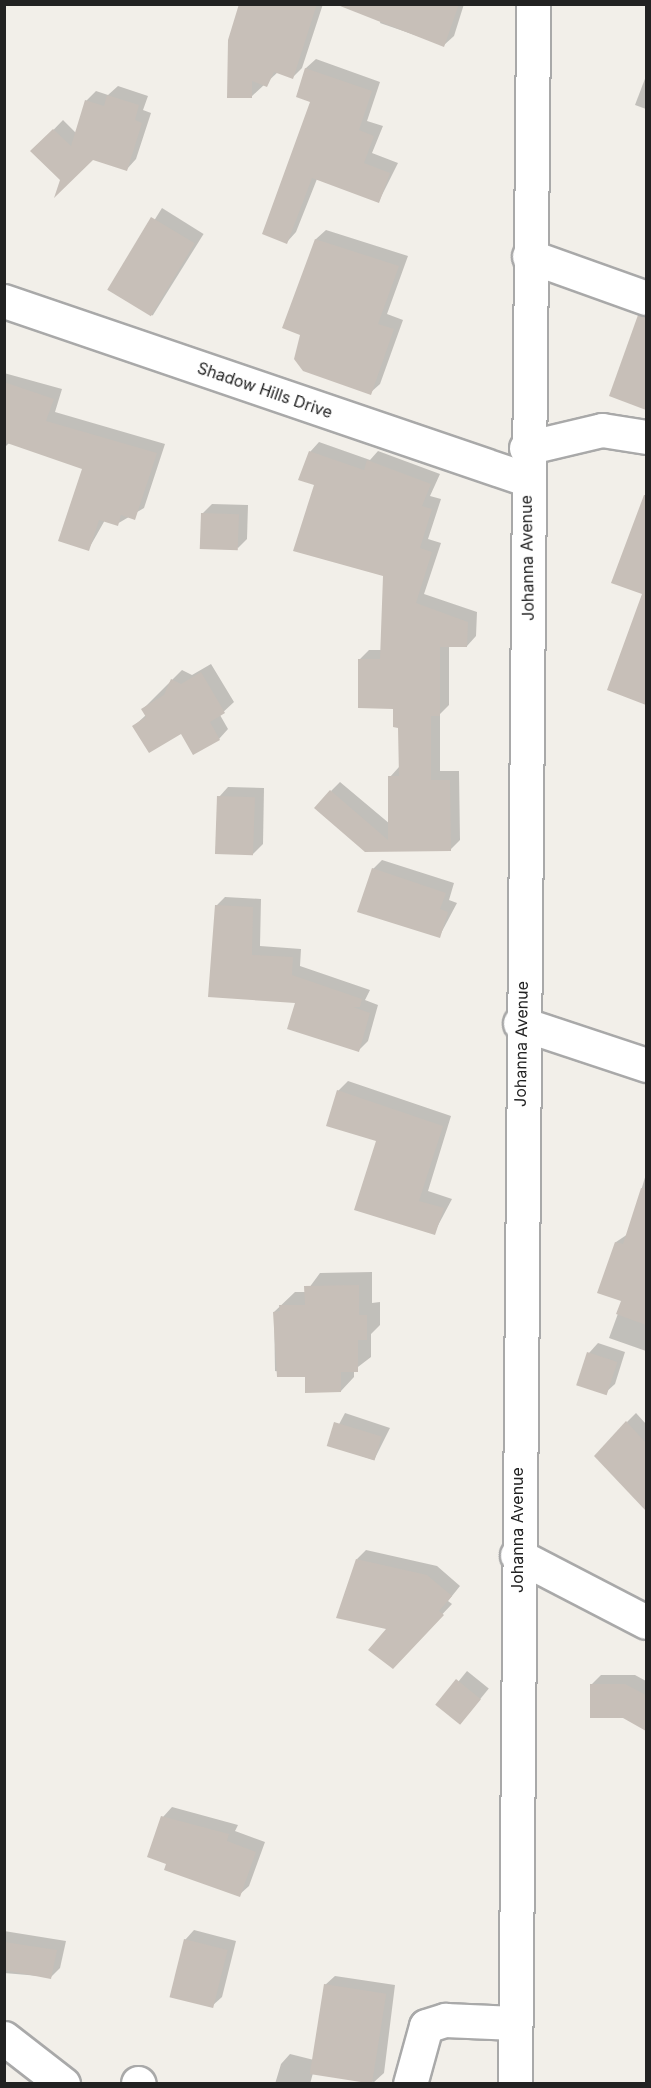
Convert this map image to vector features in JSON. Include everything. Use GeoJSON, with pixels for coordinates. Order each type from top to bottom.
{"type":"FeatureCollection","features":[{"type":"Feature","properties":{"kind":"street","name":"Johanna Avenue"},"geometry":{"type":"LineString","coordinates":[[515,2084],[520,1023],[530,721],[526,463],[533,4]]}},
{"type":"Feature","properties":{"kind":"street"},"geometry":{"type":"LineString","coordinates":[[530,256],[646,298]]}},
{"type":"Feature","properties":{"kind":"street","name":"Shadow Hills Drive"},"geometry":{"type":"LineString","coordinates":[[4,301],[526,463]]}},
{"type":"Feature","properties":{"kind":"street"},"geometry":{"type":"LineString","coordinates":[[526,463],[602,430],[646,438]]}},
{"type":"Feature","properties":{"kind":"street"},"geometry":{"type":"LineString","coordinates":[[520,1023],[646,1065]]}},
{"type":"Feature","properties":{"kind":"street"},"geometry":{"type":"LineString","coordinates":[[517,1555],[646,1622]]}},
{"type":"Feature","properties":{"kind":"street"},"geometry":{"type":"LineString","coordinates":[[410,2084],[426,2026],[445,2020],[515,2023]]}},
{"type":"Feature","properties":{"kind":"street"},"geometry":{"type":"LineString","coordinates":[[4,2038],[63,2084]]}},
{"type":"Feature","properties":{"kind":"building"},"geometry":{"type":"Polygon","coordinates":[[[239,4],[317,4],[293,79],[274,72],[267,87],[252,81],[252,98],[227,98],[228,40],[239,4]]]}},
{"type":"Feature","properties":{"kind":"building"},"geometry":{"type":"Polygon","coordinates":[[[335,4],[459,4],[444,47],[335,4]]]}},
{"type":"Feature","properties":{"kind":"building"},"geometry":{"type":"Polygon","coordinates":[[[305,68],[372,91],[359,130],[374,136],[364,163],[390,173],[379,203],[312,178],[287,244],[262,234],[310,102],[296,97],[305,68]]]}},
{"type":"Feature","properties":{"kind":"building"},"geometry":{"type":"Polygon","coordinates":[[[107,95],[139,105],[135,120],[142,123],[127,171],[93,160],[54,198],[60,180],[30,151],[53,129],[71,146],[85,100],[104,106],[107,95]]]}},
{"type":"Feature","properties":{"kind":"building"},"geometry":{"type":"Polygon","coordinates":[[[151,217],[195,243],[151,316],[107,290],[151,217]]]}},
{"type":"Feature","properties":{"kind":"building"},"geometry":{"type":"Polygon","coordinates":[[[315,239],[399,266],[378,324],[394,329],[371,395],[303,371],[294,359],[300,335],[282,328],[315,239]]]}},
{"type":"Feature","properties":{"kind":"building"},"geometry":{"type":"Polygon","coordinates":[[[638,315],[646,316],[646,410],[609,396],[638,315]]]}},
{"type":"Feature","properties":{"kind":"building"},"geometry":{"type":"Polygon","coordinates":[[[4,382],[54,399],[46,421],[157,453],[135,520],[121,515],[118,526],[99,520],[89,551],[58,541],[82,469],[4,442],[4,382]]]}},
{"type":"Feature","properties":{"kind":"building"},"geometry":{"type":"Polygon","coordinates":[[[309,451],[364,470],[367,460],[431,484],[422,506],[432,509],[420,548],[432,552],[416,603],[468,622],[467,647],[440,647],[440,716],[431,716],[431,780],[450,780],[451,851],[365,852],[314,808],[330,790],[388,840],[388,776],[399,776],[398,728],[393,727],[393,709],[358,708],[358,659],[380,659],[383,576],[293,551],[314,485],[298,480],[309,451]]]}},
{"type":"Feature","properties":{"kind":"building"},"geometry":{"type":"Polygon","coordinates":[[[644,495],[646,495],[646,705],[607,690],[642,594],[611,583],[644,495]]]}},
{"type":"Feature","properties":{"kind":"building"},"geometry":{"type":"Polygon","coordinates":[[[201,513],[239,514],[238,550],[200,549],[201,513]]]}},
{"type":"Feature","properties":{"kind":"building"},"geometry":{"type":"Polygon","coordinates":[[[201,672],[225,713],[210,722],[220,740],[193,755],[181,734],[149,753],[132,726],[146,717],[141,709],[164,695],[171,679],[181,684],[201,672]]]}},
{"type":"Feature","properties":{"kind":"building"},"geometry":{"type":"Polygon","coordinates":[[[217,796],[255,797],[253,855],[215,854],[217,796]]]}},
{"type":"Feature","properties":{"kind":"building"},"geometry":{"type":"Polygon","coordinates":[[[372,868],[446,893],[440,909],[448,912],[440,938],[357,912],[372,868]]]}},
{"type":"Feature","properties":{"kind":"building"},"geometry":{"type":"Polygon","coordinates":[[[215,905],[253,907],[252,955],[293,957],[292,975],[362,999],[360,1007],[353,1007],[370,1013],[359,1052],[287,1029],[295,1003],[208,997],[215,905]]]}},
{"type":"Feature","properties":{"kind":"building"},"geometry":{"type":"Polygon","coordinates":[[[337,1090],[443,1126],[419,1201],[444,1208],[435,1235],[354,1210],[376,1141],[326,1126],[337,1090]]]}},
{"type":"Feature","properties":{"kind":"building"},"geometry":{"type":"Polygon","coordinates":[[[641,1188],[646,1189],[646,1325],[616,1314],[621,1301],[597,1293],[615,1242],[623,1244],[641,1188]]]}},
{"type":"Feature","properties":{"kind":"building"},"geometry":{"type":"Polygon","coordinates":[[[359,1285],[359,1315],[367,1315],[367,1340],[358,1340],[358,1372],[341,1372],[341,1392],[305,1393],[305,1377],[277,1377],[273,1312],[280,1311],[279,1305],[305,1305],[304,1286],[359,1285]]]}},
{"type":"Feature","properties":{"kind":"building"},"geometry":{"type":"Polygon","coordinates":[[[587,1352],[617,1362],[607,1395],[576,1385],[587,1352]]]}},
{"type":"Feature","properties":{"kind":"building"},"geometry":{"type":"Polygon","coordinates":[[[626,1421],[646,1443],[646,1511],[594,1456],[626,1421]]]}},
{"type":"Feature","properties":{"kind":"building"},"geometry":{"type":"Polygon","coordinates":[[[334,1422],[382,1437],[375,1461],[327,1446],[334,1422]]]}},
{"type":"Feature","properties":{"kind":"building"},"geometry":{"type":"Polygon","coordinates":[[[356,1559],[427,1575],[452,1596],[439,1611],[444,1615],[393,1669],[368,1650],[386,1629],[336,1618],[356,1559]]]}},
{"type":"Feature","properties":{"kind":"building"},"geometry":{"type":"Polygon","coordinates":[[[456,1679],[481,1699],[460,1725],[435,1705],[456,1679]]]}},
{"type":"Feature","properties":{"kind":"building"},"geometry":{"type":"Polygon","coordinates":[[[590,1684],[625,1684],[646,1695],[646,1731],[623,1718],[590,1718],[590,1684]]]}},
{"type":"Feature","properties":{"kind":"building"},"geometry":{"type":"Polygon","coordinates":[[[161,1816],[229,1834],[227,1841],[256,1852],[240,1897],[164,1870],[166,1864],[147,1857],[161,1816]]]}},
{"type":"Feature","properties":{"kind":"building"},"geometry":{"type":"Polygon","coordinates":[[[184,1939],[228,1950],[213,2008],[169,1997],[184,1939]]]}},
{"type":"Feature","properties":{"kind":"building"},"geometry":{"type":"Polygon","coordinates":[[[4,1942],[57,1950],[51,1979],[4,1970],[4,1942]]]}},
{"type":"Feature","properties":{"kind":"building"},"geometry":{"type":"Polygon","coordinates":[[[324,1984],[386,1994],[372,2084],[310,2074],[324,1984]]]}}]}
